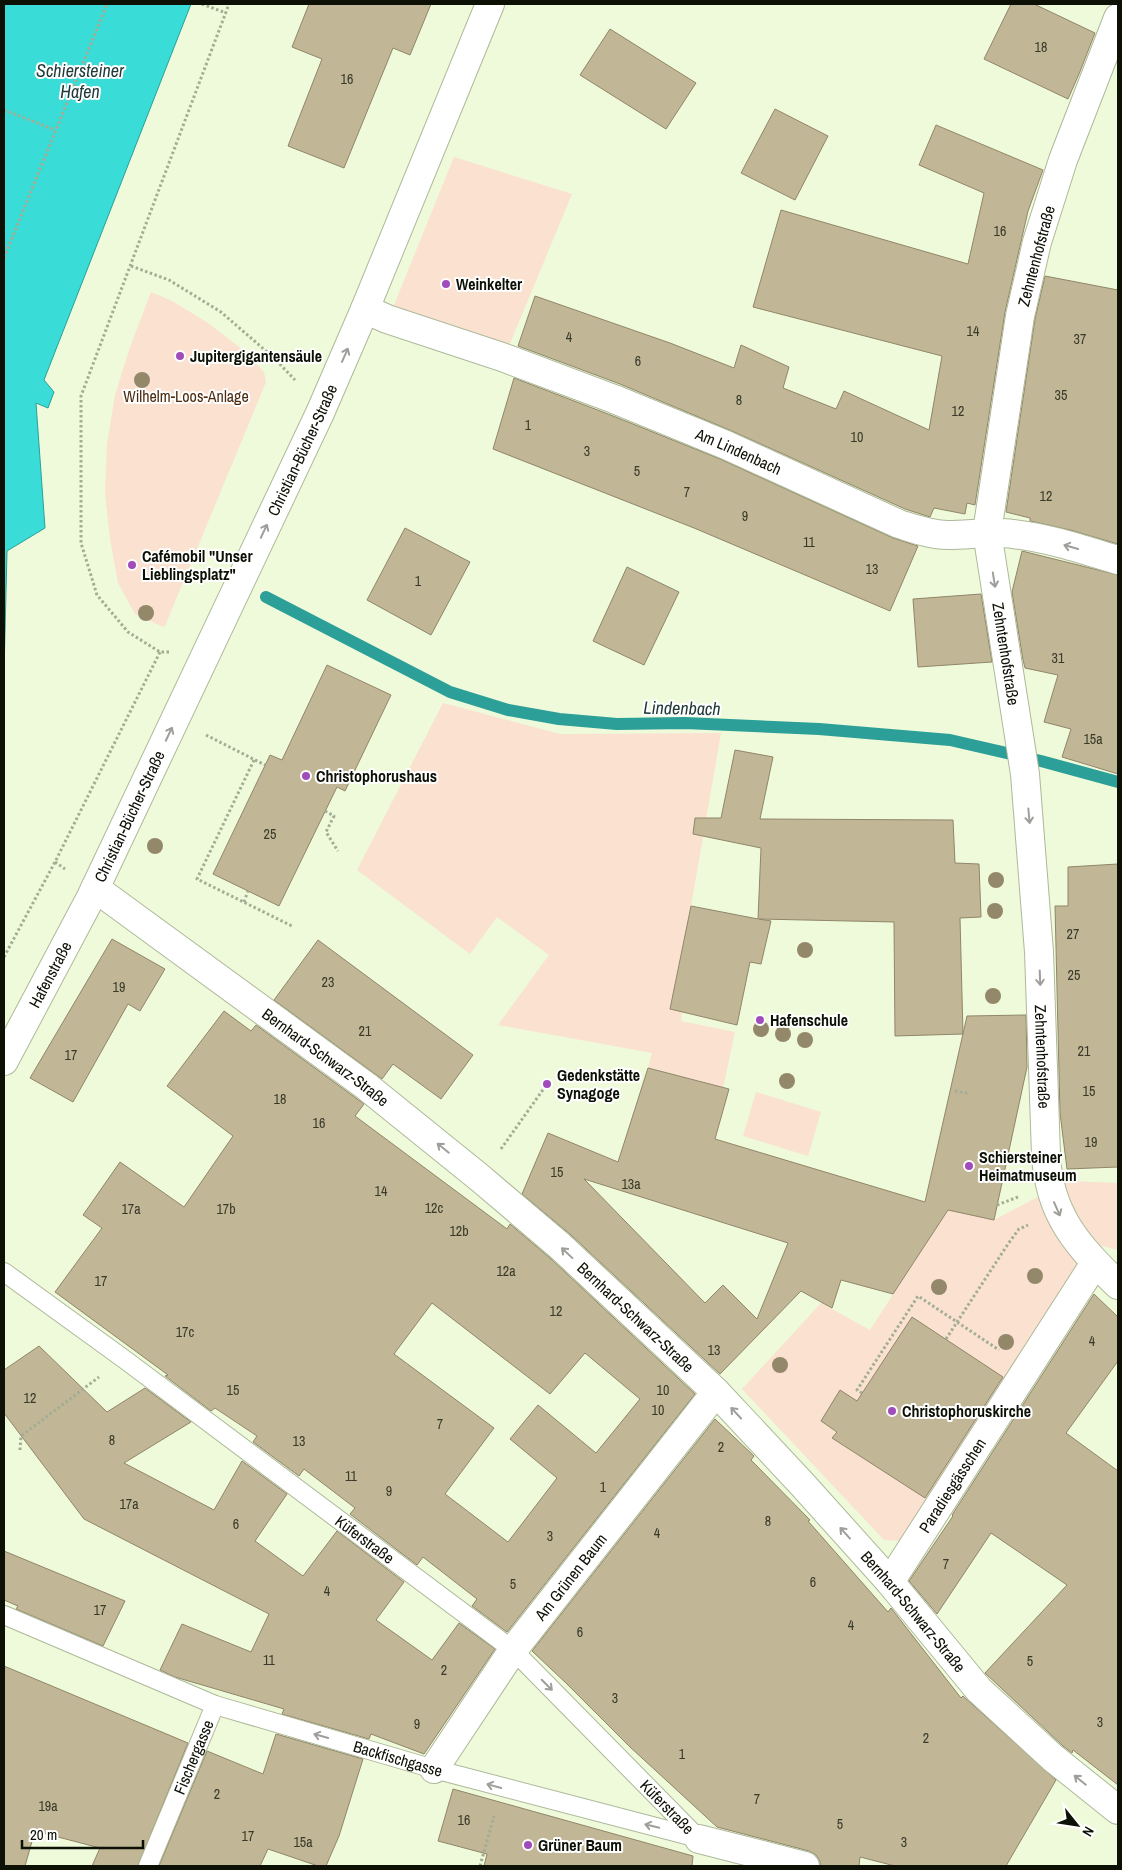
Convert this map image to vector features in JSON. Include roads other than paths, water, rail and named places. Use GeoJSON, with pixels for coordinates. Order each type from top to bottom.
{"type":"FeatureCollection","features":[{"type":"Feature","properties":{"kind":"street","name":"Christian-Bücher-Straße"},"geometry":{"type":"LineString","coordinates":[[95,888],[320,412],[376,314],[490,4]]}},
{"type":"Feature","properties":{"kind":"street","name":"Zehntenhofstraße"},"geometry":{"type":"LineString","coordinates":[[1118,18],[1063,160],[1037,242],[1020,316],[987,532],[1022,755],[1039,952],[1049,1185],[1058,1213],[1070,1232],[1096,1263],[1118,1285]]}},
{"type":"Feature","properties":{"kind":"street","name":"Am Lindenbach"},"geometry":{"type":"LineString","coordinates":[[376,314],[502,357],[614,399],[726,444],[899,524],[922,532],[946,535],[987,532],[1013,534],[1045,539],[1118,560]]}},
{"type":"Feature","properties":{"kind":"street","name":"Hafenstraße"},"geometry":{"type":"LineString","coordinates":[[4,1061],[95,888]]}},
{"type":"Feature","properties":{"kind":"street","name":"Bernhard-Schwarz-Straße"},"geometry":{"type":"LineString","coordinates":[[95,888],[366,1086],[480,1178],[560,1246],[716,1392],[890,1582],[980,1690],[1053,1758],[1118,1810]]}},
{"type":"Feature","properties":{"kind":"street","name":"Paradiesgässchen"},"geometry":{"type":"LineString","coordinates":[[890,1582],[1096,1263]]}},
{"type":"Feature","properties":{"kind":"street","name":"Am Grünen Baum"},"geometry":{"type":"LineString","coordinates":[[434,1770],[513,1650],[716,1392]]}},
{"type":"Feature","properties":{"kind":"street","name":"Backfischgasse"},"geometry":{"type":"LineString","coordinates":[[699,1839],[805,1866]]}},
{"type":"Feature","properties":{"kind":"lane","name":"Küferstraße"},"geometry":{"type":"LineString","coordinates":[[4,1272],[124,1359],[513,1650],[699,1839]]}},
{"type":"Feature","properties":{"kind":"lane","name":"Backfischgasse"},"geometry":{"type":"LineString","coordinates":[[4,1615],[215,1705],[434,1770],[699,1839]]}},
{"type":"Feature","properties":{"kind":"lane","name":"Fischergasse"},"geometry":{"type":"LineString","coordinates":[[148,1866],[215,1705]]}},
{"type":"Feature","properties":{"kind":"water","name":"Schiersteiner Hafen"},"geometry":{"type":"Polygon","coordinates":[[[4,4],[191,4],[44,380],[54,392],[48,408],[36,403],[45,528],[7,551],[4,672],[4,4]]]}},
{"type":"Feature","properties":{"kind":"waterway","name":"Lindenbach"},"geometry":{"type":"LineString","coordinates":[[266,597],[450,692],[508,710],[559,719],[617,724],[685,723],[819,729],[950,740],[1041,761],[1118,782]]}},
{"type":"Feature","properties":{"kind":"place","name":"Weinkelter"},"geometry":{"type":"Point","coordinates":[446,284]}},
{"type":"Feature","properties":{"kind":"place","name":"Jupitergigantensäule"},"geometry":{"type":"Point","coordinates":[180,356]}},
{"type":"Feature","properties":{"kind":"place","name":"Cafémobil \"Unser Lieblingsplatz\""},"geometry":{"type":"Point","coordinates":[132,565]}},
{"type":"Feature","properties":{"kind":"place","name":"Christophorushaus"},"geometry":{"type":"Point","coordinates":[306,776]}},
{"type":"Feature","properties":{"kind":"place","name":"Hafenschule"},"geometry":{"type":"Point","coordinates":[760,1020]}},
{"type":"Feature","properties":{"kind":"place","name":"Gedenkstätte Synagoge"},"geometry":{"type":"Point","coordinates":[547,1084]}},
{"type":"Feature","properties":{"kind":"place","name":"Schiersteiner Heimatmuseum"},"geometry":{"type":"Point","coordinates":[969,1166]}},
{"type":"Feature","properties":{"kind":"place","name":"Christophoruskirche"},"geometry":{"type":"Point","coordinates":[892,1411]}},
{"type":"Feature","properties":{"kind":"place","name":"Grüner Baum"},"geometry":{"type":"Point","coordinates":[528,1845]}},
{"type":"Feature","properties":{"kind":"park label","name":"Wilhelm-Loos-Anlage"},"geometry":{"type":"Point","coordinates":[186,396]}}]}
